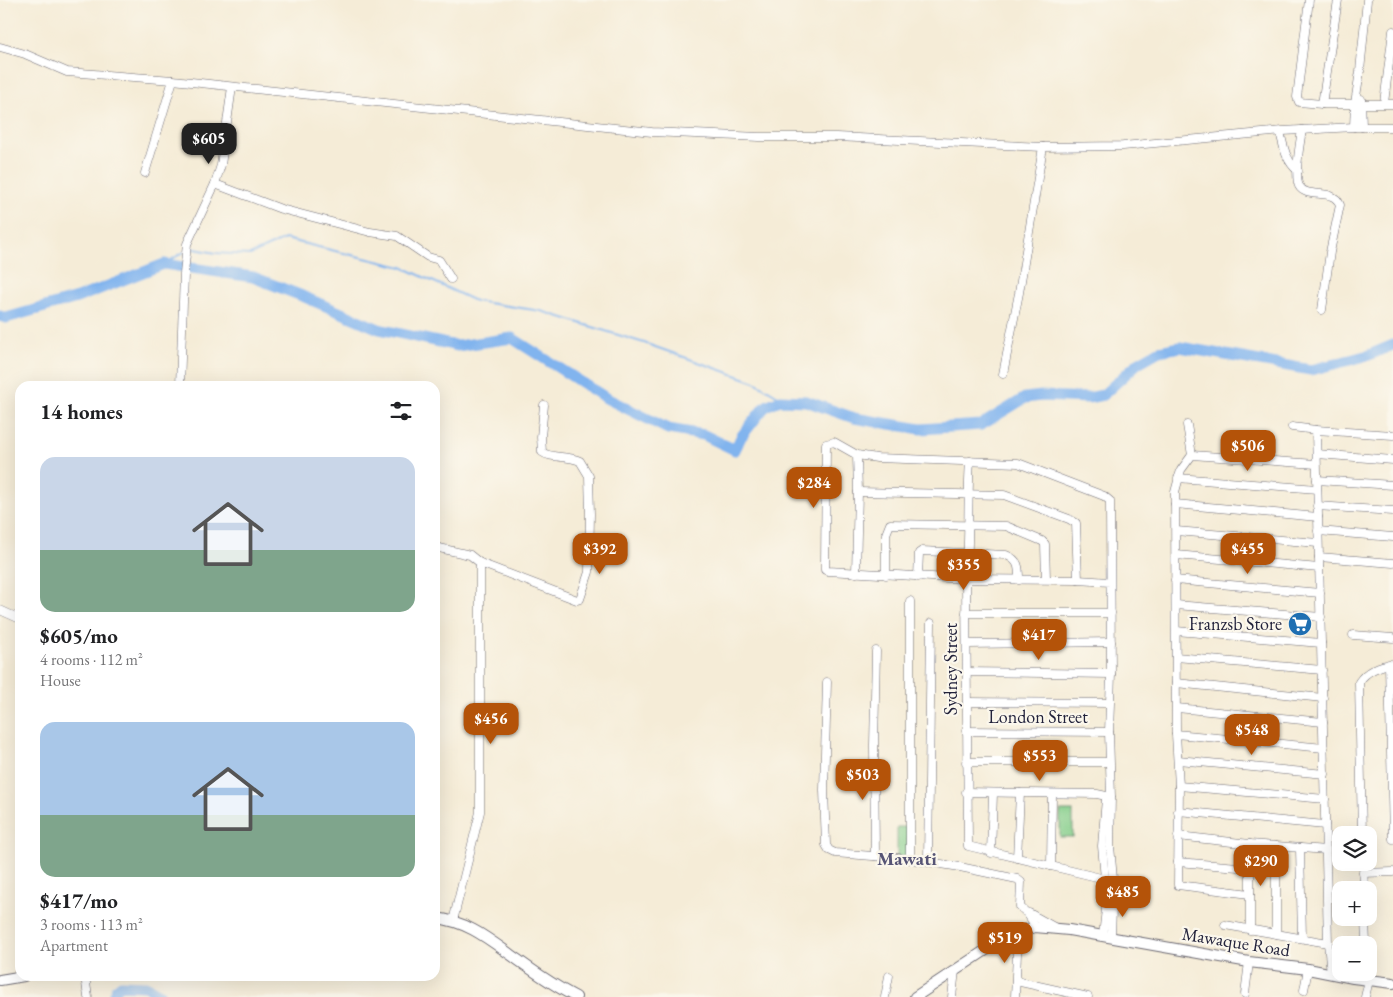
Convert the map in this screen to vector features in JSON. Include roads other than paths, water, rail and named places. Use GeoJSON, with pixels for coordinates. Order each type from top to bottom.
{"type":"FeatureCollection","features":[{"type":"Feature","properties":{"kind":"main road"},"geometry":{"type":"LineString","coordinates":[[440,919],[453,921],[479,932],[530,969],[576,997]]}},
{"type":"Feature","properties":{"kind":"main road","name":"Mawaque Road"},"geometry":{"type":"LineString","coordinates":[[915,997],[996,944],[1018,932],[1034,927],[1056,928],[1249,962],[1331,973]]}},
{"type":"Feature","properties":{"kind":"main road"},"geometry":{"type":"LineString","coordinates":[[0,980],[15,978]]}},
{"type":"Feature","properties":{"kind":"main road","name":"Mawaque Road"},"geometry":{"type":"LineString","coordinates":[[1377,979],[1393,983]]}},
{"type":"Feature","properties":{"kind":"street"},"geometry":{"type":"LineString","coordinates":[[1309,0],[1297,97],[1299,102],[1302,104],[1393,104]]}},
{"type":"Feature","properties":{"kind":"street"},"geometry":{"type":"LineString","coordinates":[[1322,104],[1338,0]]}},
{"type":"Feature","properties":{"kind":"street"},"geometry":{"type":"LineString","coordinates":[[1358,127],[1360,71],[1367,0]]}},
{"type":"Feature","properties":{"kind":"street"},"geometry":{"type":"LineString","coordinates":[[1358,103],[1372,0]]}},
{"type":"Feature","properties":{"kind":"street"},"geometry":{"type":"LineString","coordinates":[[1384,103],[1393,31]]}},
{"type":"Feature","properties":{"kind":"street"},"geometry":{"type":"LineString","coordinates":[[0,47],[25,54],[67,72],[173,80],[652,132],[759,137],[837,137],[1043,148],[1123,146],[1302,130],[1393,127]]}},
{"type":"Feature","properties":{"kind":"street"},"geometry":{"type":"LineString","coordinates":[[145,173],[173,80]]}},
{"type":"Feature","properties":{"kind":"street"},"geometry":{"type":"LineString","coordinates":[[180,381],[184,274],[187,244],[215,184],[221,165],[232,87]]}},
{"type":"Feature","properties":{"kind":"street"},"geometry":{"type":"LineString","coordinates":[[1302,130],[1298,171],[1300,187],[1304,191],[1333,196],[1340,205],[1330,252],[1322,310]]}},
{"type":"Feature","properties":{"kind":"street"},"geometry":{"type":"LineString","coordinates":[[1280,132],[1286,157],[1290,164],[1298,171]]}},
{"type":"Feature","properties":{"kind":"street"},"geometry":{"type":"LineString","coordinates":[[1003,374],[1019,293],[1043,148]]}},
{"type":"Feature","properties":{"kind":"street"},"geometry":{"type":"LineString","coordinates":[[215,184],[281,209],[370,232],[397,236],[428,257],[439,260],[451,279]]}},
{"type":"Feature","properties":{"kind":"street"},"geometry":{"type":"LineString","coordinates":[[440,548],[470,555],[480,563],[576,600],[580,599],[589,572],[589,476],[580,461],[567,456],[545,455],[542,452],[541,437],[544,404]]}},
{"type":"Feature","properties":{"kind":"street"},"geometry":{"type":"LineString","coordinates":[[1187,425],[1192,455]]}},
{"type":"Feature","properties":{"kind":"street"},"geometry":{"type":"LineString","coordinates":[[1292,428],[1393,435]]}},
{"type":"Feature","properties":{"kind":"street"},"geometry":{"type":"LineString","coordinates":[[1316,430],[1328,943],[1331,973]]}},
{"type":"Feature","properties":{"kind":"street"},"geometry":{"type":"LineString","coordinates":[[1107,936],[1109,879],[1106,846],[1110,762],[1109,703],[1111,674],[1110,505],[1108,499],[1022,464],[876,458],[857,455],[834,442],[826,444],[825,570],[966,580],[1078,580],[1110,582]]}},
{"type":"Feature","properties":{"kind":"street"},"geometry":{"type":"LineString","coordinates":[[1317,454],[1393,460]]}},
{"type":"Feature","properties":{"kind":"street"},"geometry":{"type":"LineString","coordinates":[[856,573],[857,455]]}},
{"type":"Feature","properties":{"kind":"street"},"geometry":{"type":"LineString","coordinates":[[1192,455],[1316,464]]}},
{"type":"Feature","properties":{"kind":"street"},"geometry":{"type":"LineString","coordinates":[[1192,455],[1184,464],[1178,478],[1175,504],[1179,886],[1250,894]]}},
{"type":"Feature","properties":{"kind":"street","name":"Sydney Street"},"geometry":{"type":"LineString","coordinates":[[970,462],[968,494],[969,553],[966,580],[968,644],[966,792],[968,846],[991,853]]}},
{"type":"Feature","properties":{"kind":"street"},"geometry":{"type":"LineString","coordinates":[[1178,478],[1317,489]]}},
{"type":"Feature","properties":{"kind":"street"},"geometry":{"type":"LineString","coordinates":[[1317,480],[1393,485]]}},
{"type":"Feature","properties":{"kind":"street"},"geometry":{"type":"LineString","coordinates":[[858,492],[1004,495],[1069,519],[1076,523],[1078,580]]}},
{"type":"Feature","properties":{"kind":"street"},"geometry":{"type":"LineString","coordinates":[[1175,504],[1318,518]]}},
{"type":"Feature","properties":{"kind":"street"},"geometry":{"type":"LineString","coordinates":[[1317,506],[1393,511]]}},
{"type":"Feature","properties":{"kind":"street"},"geometry":{"type":"LineString","coordinates":[[886,575],[886,534],[890,524],[968,524],[1006,526],[1042,541],[1045,544],[1046,580]]}},
{"type":"Feature","properties":{"kind":"street"},"geometry":{"type":"LineString","coordinates":[[1176,531],[1318,542]]}},
{"type":"Feature","properties":{"kind":"street"},"geometry":{"type":"LineString","coordinates":[[1318,531],[1393,537]]}},
{"type":"Feature","properties":{"kind":"street"},"geometry":{"type":"LineString","coordinates":[[918,577],[920,552],[969,553],[1012,557],[1019,564],[1019,580]]}},
{"type":"Feature","properties":{"kind":"street"},"geometry":{"type":"LineString","coordinates":[[1176,555],[1319,568]]}},
{"type":"Feature","properties":{"kind":"street"},"geometry":{"type":"LineString","coordinates":[[1318,557],[1393,563]]}},
{"type":"Feature","properties":{"kind":"street"},"geometry":{"type":"LineString","coordinates":[[453,921],[480,812],[480,563]]}},
{"type":"Feature","properties":{"kind":"street"},"geometry":{"type":"LineString","coordinates":[[1175,580],[1320,593]]}},
{"type":"Feature","properties":{"kind":"street"},"geometry":{"type":"LineString","coordinates":[[910,601],[910,860]]}},
{"type":"Feature","properties":{"kind":"street"},"geometry":{"type":"LineString","coordinates":[[1176,606],[1321,617]]}},
{"type":"Feature","properties":{"kind":"street"},"geometry":{"type":"LineString","coordinates":[[0,610],[15,617]]}},
{"type":"Feature","properties":{"kind":"street"},"geometry":{"type":"LineString","coordinates":[[966,613],[1110,613]]}},
{"type":"Feature","properties":{"kind":"street"},"geometry":{"type":"LineString","coordinates":[[928,862],[931,623]]}},
{"type":"Feature","properties":{"kind":"street"},"geometry":{"type":"LineString","coordinates":[[1176,631],[1321,643]]}},
{"type":"Feature","properties":{"kind":"street"},"geometry":{"type":"LineString","coordinates":[[1354,635],[1393,638]]}},
{"type":"Feature","properties":{"kind":"street"},"geometry":{"type":"LineString","coordinates":[[968,644],[1111,642]]}},
{"type":"Feature","properties":{"kind":"street"},"geometry":{"type":"LineString","coordinates":[[875,856],[874,745],[876,651]]}},
{"type":"Feature","properties":{"kind":"street"},"geometry":{"type":"LineString","coordinates":[[1176,657],[1322,670]]}},
{"type":"Feature","properties":{"kind":"street"},"geometry":{"type":"LineString","coordinates":[[1362,826],[1359,682],[1365,674],[1378,667],[1391,664],[1393,839]]}},
{"type":"Feature","properties":{"kind":"street"},"geometry":{"type":"LineString","coordinates":[[967,672],[1111,674]]}},
{"type":"Feature","properties":{"kind":"street"},"geometry":{"type":"LineString","coordinates":[[827,682],[824,764],[826,845],[829,850],[834,853],[928,862],[1016,880],[1021,882],[1022,886],[1020,907],[1056,928]]}},
{"type":"Feature","properties":{"kind":"street"},"geometry":{"type":"LineString","coordinates":[[1176,683],[1323,698]]}},
{"type":"Feature","properties":{"kind":"street"},"geometry":{"type":"LineString","coordinates":[[967,702],[1109,703]]}},
{"type":"Feature","properties":{"kind":"street"},"geometry":{"type":"LineString","coordinates":[[1177,708],[1323,722]]}},
{"type":"Feature","properties":{"kind":"street","name":"London Street"},"geometry":{"type":"LineString","coordinates":[[966,731],[1109,732]]}},
{"type":"Feature","properties":{"kind":"street"},"geometry":{"type":"LineString","coordinates":[[1176,734],[1324,748]]}},
{"type":"Feature","properties":{"kind":"street"},"geometry":{"type":"LineString","coordinates":[[1178,760],[1325,774]]}},
{"type":"Feature","properties":{"kind":"street"},"geometry":{"type":"LineString","coordinates":[[966,762],[1110,762]]}},
{"type":"Feature","properties":{"kind":"street"},"geometry":{"type":"LineString","coordinates":[[1179,786],[1325,799]]}},
{"type":"Feature","properties":{"kind":"street"},"geometry":{"type":"LineString","coordinates":[[966,792],[1109,794]]}},
{"type":"Feature","properties":{"kind":"street"},"geometry":{"type":"LineString","coordinates":[[993,793],[991,853],[1109,879]]}},
{"type":"Feature","properties":{"kind":"street"},"geometry":{"type":"LineString","coordinates":[[1017,858],[1020,793]]}},
{"type":"Feature","properties":{"kind":"street"},"geometry":{"type":"LineString","coordinates":[[1051,866],[1052,794]]}},
{"type":"Feature","properties":{"kind":"street"},"geometry":{"type":"LineString","coordinates":[[1178,811],[1325,825]]}},
{"type":"Feature","properties":{"kind":"street"},"geometry":{"type":"LineString","coordinates":[[1178,836],[1326,850]]}},
{"type":"Feature","properties":{"kind":"street"},"geometry":{"type":"LineString","coordinates":[[1250,844],[1250,930]]}},
{"type":"Feature","properties":{"kind":"street"},"geometry":{"type":"LineString","coordinates":[[1276,846],[1276,934]]}},
{"type":"Feature","properties":{"kind":"street"},"geometry":{"type":"LineString","coordinates":[[1300,848],[1302,938]]}},
{"type":"Feature","properties":{"kind":"street"},"geometry":{"type":"LineString","coordinates":[[1178,862],[1250,868]]}},
{"type":"Feature","properties":{"kind":"street"},"geometry":{"type":"LineString","coordinates":[[1363,881],[1363,873],[1393,872]]}},
{"type":"Feature","properties":{"kind":"street"},"geometry":{"type":"LineString","coordinates":[[1027,912],[1032,918],[1034,927]]}},
{"type":"Feature","properties":{"kind":"street"},"geometry":{"type":"LineString","coordinates":[[1224,925],[1328,943]]}},
{"type":"Feature","properties":{"kind":"street"},"geometry":{"type":"LineString","coordinates":[[1015,997],[1018,932]]}},
{"type":"Feature","properties":{"kind":"street"},"geometry":{"type":"LineString","coordinates":[[1245,994],[1249,962]]}},
{"type":"Feature","properties":{"kind":"street"},"geometry":{"type":"LineString","coordinates":[[1304,990],[1308,969]]}},
{"type":"Feature","properties":{"kind":"street"},"geometry":{"type":"LineString","coordinates":[[952,997],[955,970]]}},
{"type":"Feature","properties":{"kind":"street"},"geometry":{"type":"LineString","coordinates":[[885,997],[889,976]]}},
{"type":"Feature","properties":{"kind":"street"},"geometry":{"type":"LineString","coordinates":[[86,981],[88,997]]}},
{"type":"Feature","properties":{"kind":"street"},"geometry":{"type":"LineString","coordinates":[[1016,981],[1088,997]]}},
{"type":"Feature","properties":{"kind":"street"},"geometry":{"type":"LineString","coordinates":[[1365,997],[1367,981]]}},
{"type":"Feature","properties":{"kind":"waterway"},"geometry":{"type":"LineString","coordinates":[[190,248],[216,253],[250,255],[285,239],[402,267],[475,301],[541,311],[644,343],[755,382],[783,399]]}},
{"type":"Feature","properties":{"kind":"waterway"},"geometry":{"type":"LineString","coordinates":[[164,264],[184,252]]}},
{"type":"Feature","properties":{"kind":"waterway"},"geometry":{"type":"LineString","coordinates":[[0,316],[6,318],[77,298],[164,264],[253,277],[379,329],[457,346],[512,338],[606,398],[668,429],[704,435],[735,450],[741,437],[763,409],[780,400],[806,401],[854,418],[921,429],[981,425],[1025,398],[1042,396],[1088,398],[1103,395],[1138,363],[1159,351],[1180,347],[1311,370],[1369,355],[1393,345]]}},
{"type":"Feature","properties":{"kind":"waterway"},"geometry":{"type":"LineString","coordinates":[[113,997],[116,989],[121,985],[146,986],[159,993],[160,997]]}},
{"type":"Feature","properties":{"kind":"place","name":"Franzsb Store"},"geometry":{"type":"Point","coordinates":[1300,624]}},
{"type":"Feature","properties":{"kind":"district","name":"Mawati"},"geometry":{"type":"Point","coordinates":[907,858]}}]}
